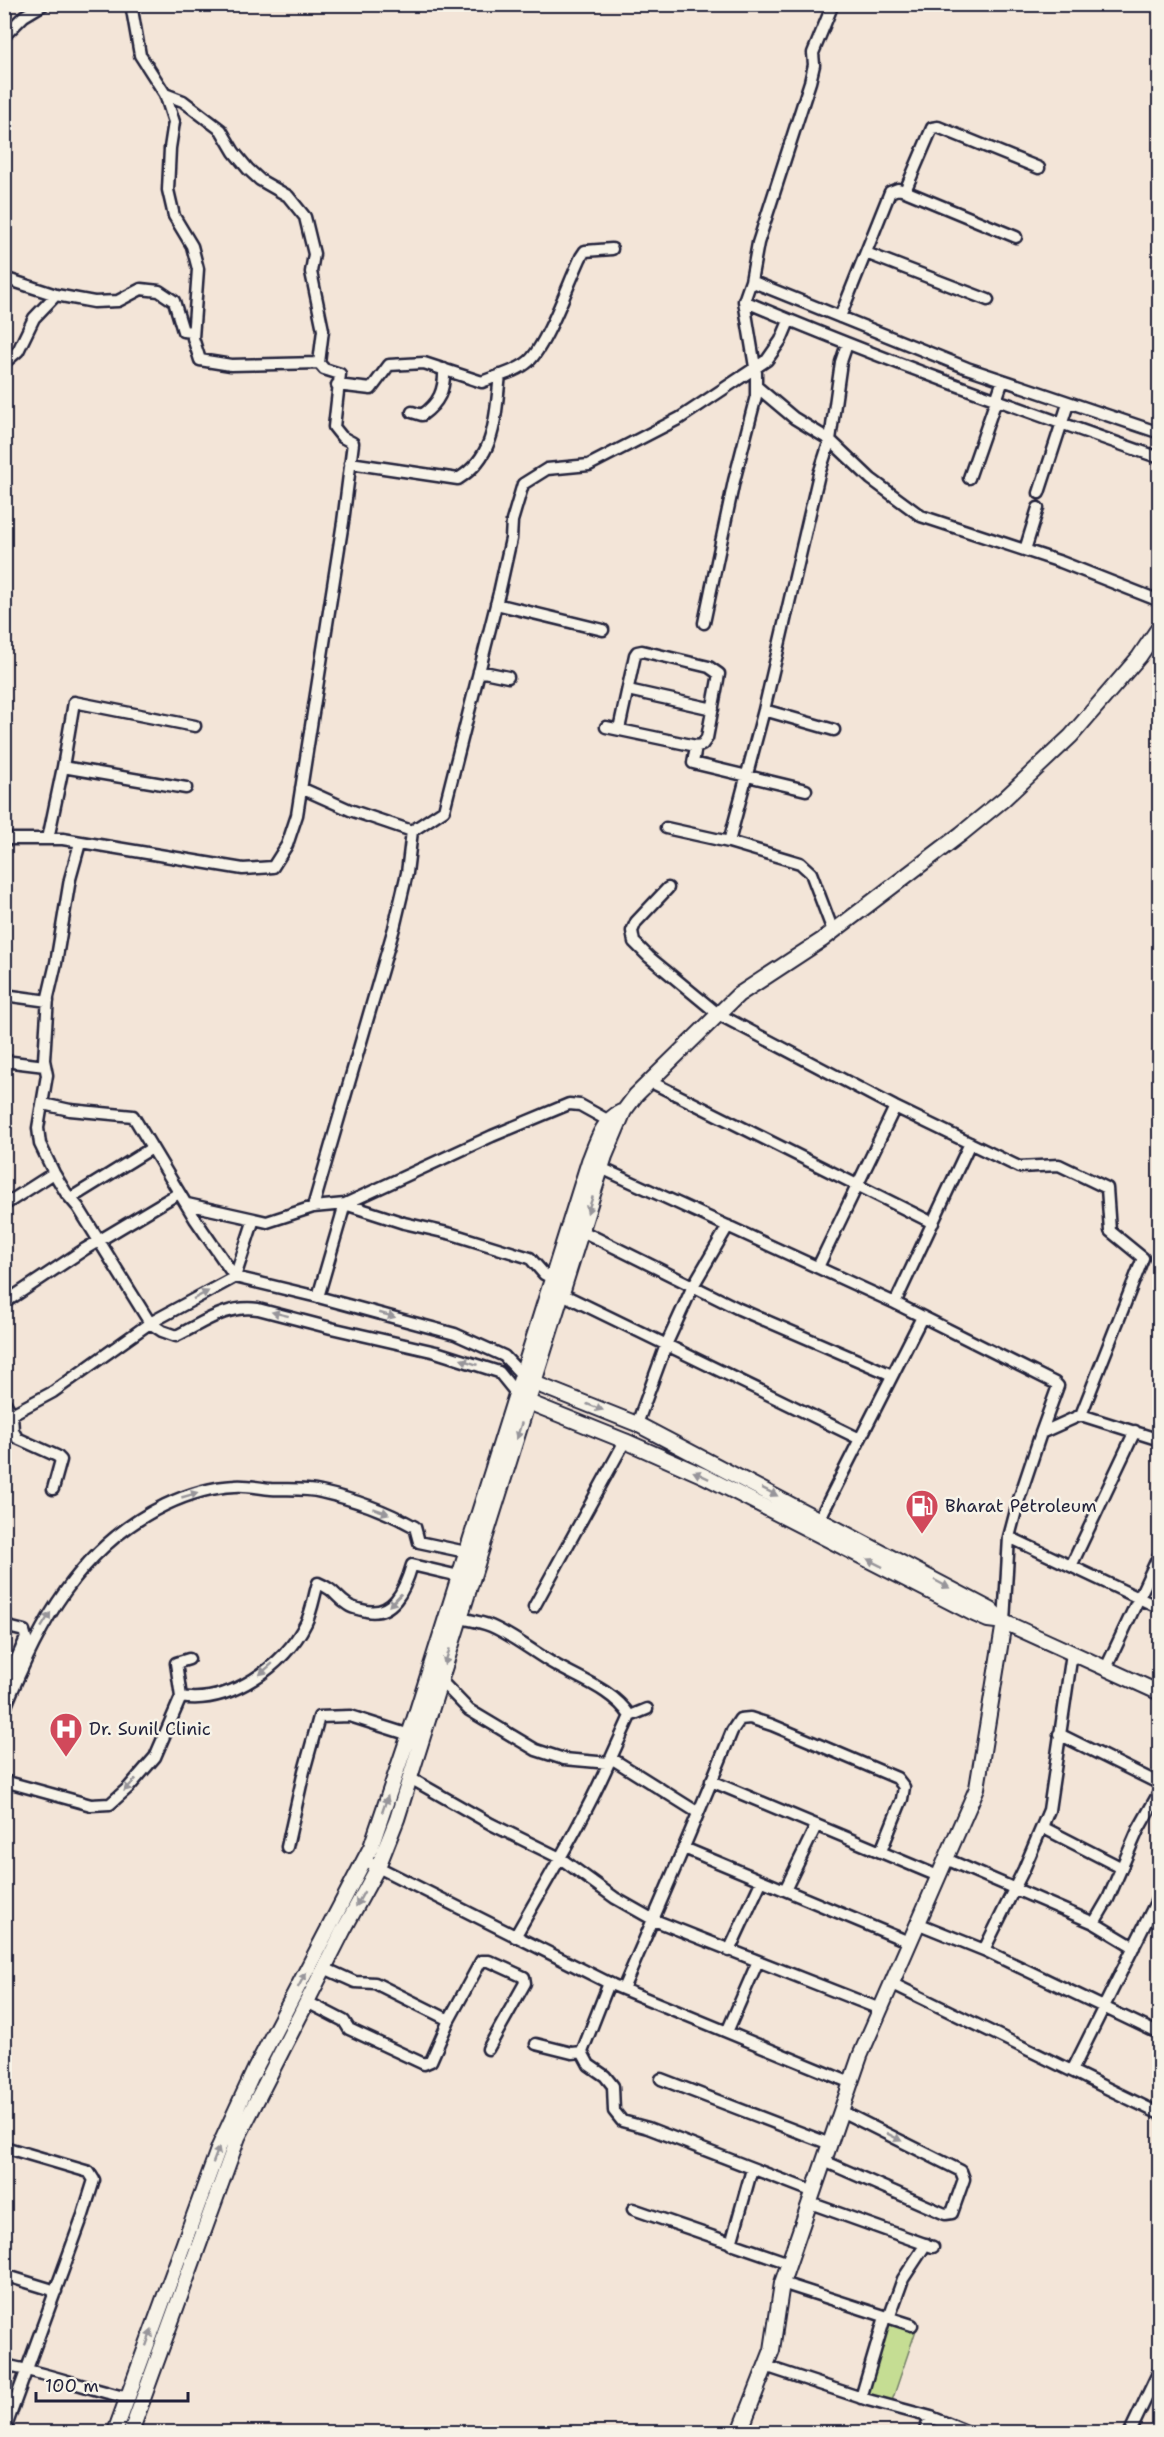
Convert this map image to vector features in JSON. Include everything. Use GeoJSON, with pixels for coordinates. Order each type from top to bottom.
{"type":"FeatureCollection","features":[{"type":"Feature","properties":{"kind":"street"},"geometry":{"type":"LineString","coordinates":[[4,36],[24,16],[44,4]]}},
{"type":"Feature","properties":{"kind":"street"},"geometry":{"type":"LineString","coordinates":[[132,4],[140,55],[165,94],[174,122],[168,190],[174,216],[192,246],[198,268],[193,332],[200,360],[231,364],[319,363]]}},
{"type":"Feature","properties":{"kind":"street"},"geometry":{"type":"LineString","coordinates":[[704,623],[734,481],[756,396],[755,369],[744,302],[751,281],[758,243],[810,82],[814,65],[813,54],[833,4]]}},
{"type":"Feature","properties":{"kind":"street"},"geometry":{"type":"LineString","coordinates":[[4,839],[48,839],[80,843],[243,869],[273,867],[286,845],[297,815],[343,522],[353,443],[342,437],[334,427],[340,374],[324,369],[319,363],[323,330],[311,272],[314,254],[305,217],[288,196],[260,180],[248,170],[221,130],[183,101],[165,94]]}},
{"type":"Feature","properties":{"kind":"street"},"geometry":{"type":"LineString","coordinates":[[905,190],[933,128],[938,127],[1039,168]]}},
{"type":"Feature","properties":{"kind":"street"},"geometry":{"type":"LineString","coordinates":[[840,317],[890,192],[898,189],[905,190],[1016,237]]}},
{"type":"Feature","properties":{"kind":"street"},"geometry":{"type":"LineString","coordinates":[[337,385],[370,389],[389,365],[424,363],[482,382],[529,361],[585,251],[612,249]]}},
{"type":"Feature","properties":{"kind":"street"},"geometry":{"type":"LineString","coordinates":[[866,253],[988,300]]}},
{"type":"Feature","properties":{"kind":"street"},"geometry":{"type":"LineString","coordinates":[[4,278],[56,295],[94,302],[118,301],[141,289],[159,291],[174,301],[183,331],[193,332]]}},
{"type":"Feature","properties":{"kind":"street"},"geometry":{"type":"LineString","coordinates":[[751,281],[1003,380],[1068,404],[1160,433]]}},
{"type":"Feature","properties":{"kind":"street"},"geometry":{"type":"LineString","coordinates":[[4,363],[18,351],[34,318],[56,295]]}},
{"type":"Feature","properties":{"kind":"street"},"geometry":{"type":"LineString","coordinates":[[744,302],[847,344],[996,400],[1160,458]]}},
{"type":"Feature","properties":{"kind":"street"},"geometry":{"type":"LineString","coordinates":[[314,1207],[394,928],[407,873],[412,831],[444,810],[496,604],[511,539],[512,521],[523,484],[547,470],[589,465],[680,418],[767,360],[781,340],[789,321]]}},
{"type":"Feature","properties":{"kind":"street"},"geometry":{"type":"LineString","coordinates":[[729,842],[764,710],[819,474],[830,440],[841,362],[847,344]]}},
{"type":"Feature","properties":{"kind":"street"},"geometry":{"type":"LineString","coordinates":[[412,412],[422,415],[432,408],[442,393],[444,369]]}},
{"type":"Feature","properties":{"kind":"street"},"geometry":{"type":"LineString","coordinates":[[350,463],[458,479],[469,473],[489,446],[500,375]]}},
{"type":"Feature","properties":{"kind":"street"},"geometry":{"type":"LineString","coordinates":[[969,478],[1003,380]]}},
{"type":"Feature","properties":{"kind":"street"},"geometry":{"type":"LineString","coordinates":[[756,386],[794,418],[830,440],[872,479],[921,516],[1025,550],[1160,601]]}},
{"type":"Feature","properties":{"kind":"street"},"geometry":{"type":"LineString","coordinates":[[1039,493],[1040,484],[1068,404]]}},
{"type":"Feature","properties":{"kind":"street"},"geometry":{"type":"LineString","coordinates":[[1025,550],[1038,508]]}},
{"type":"Feature","properties":{"kind":"street"},"geometry":{"type":"LineString","coordinates":[[496,604],[603,630]]}},
{"type":"Feature","properties":{"kind":"street"},"geometry":{"type":"LineString","coordinates":[[115,2433],[219,2147],[255,2069],[371,1847],[440,1680],[582,1231],[615,1115],[624,1111],[636,1095],[738,995],[833,931],[961,834],[1038,768],[1079,727],[1139,657],[1159,629]]}},
{"type":"Feature","properties":{"kind":"street"},"geometry":{"type":"LineString","coordinates":[[606,726],[619,729],[696,746],[705,743],[719,678],[716,671],[709,667],[642,651],[637,652],[619,729]]}},
{"type":"Feature","properties":{"kind":"street"},"geometry":{"type":"LineString","coordinates":[[479,671],[508,677]]}},
{"type":"Feature","properties":{"kind":"street"},"geometry":{"type":"LineString","coordinates":[[628,690],[713,709]]}},
{"type":"Feature","properties":{"kind":"street"},"geometry":{"type":"LineString","coordinates":[[48,839],[74,702],[195,726]]}},
{"type":"Feature","properties":{"kind":"street"},"geometry":{"type":"LineString","coordinates":[[764,710],[834,730]]}},
{"type":"Feature","properties":{"kind":"street"},"geometry":{"type":"LineString","coordinates":[[696,746],[693,763],[806,790]]}},
{"type":"Feature","properties":{"kind":"street"},"geometry":{"type":"LineString","coordinates":[[63,767],[186,788]]}},
{"type":"Feature","properties":{"kind":"street"},"geometry":{"type":"LineString","coordinates":[[301,788],[350,810],[412,831]]}},
{"type":"Feature","properties":{"kind":"street"},"geometry":{"type":"LineString","coordinates":[[666,828],[729,842],[800,863],[811,873],[833,931]]}},
{"type":"Feature","properties":{"kind":"street"},"geometry":{"type":"LineString","coordinates":[[80,843],[70,879],[48,1001],[45,1024],[47,1075],[38,1128],[40,1144],[54,1173],[150,1323],[176,1336],[222,1313],[247,1307],[436,1352],[499,1371],[516,1393],[528,1402],[625,1441],[817,1525],[991,1610],[1004,1622],[1160,1693]]}},
{"type":"Feature","properties":{"kind":"street"},"geometry":{"type":"LineString","coordinates":[[668,888],[636,921],[632,932],[634,942],[718,1014],[895,1107],[1019,1167],[1059,1165],[1107,1188],[1110,1231],[1143,1258],[1081,1415]]}},
{"type":"Feature","properties":{"kind":"street"},"geometry":{"type":"LineString","coordinates":[[4,995],[48,1001]]}},
{"type":"Feature","properties":{"kind":"street"},"geometry":{"type":"LineString","coordinates":[[4,1061],[45,1066]]}},
{"type":"Feature","properties":{"kind":"street"},"geometry":{"type":"LineString","coordinates":[[651,1082],[933,1223]]}},
{"type":"Feature","properties":{"kind":"street"},"geometry":{"type":"LineString","coordinates":[[43,1104],[70,1110],[133,1116],[179,1193],[235,1277]]}},
{"type":"Feature","properties":{"kind":"street"},"geometry":{"type":"LineString","coordinates":[[187,1204],[267,1222],[314,1207],[345,1204],[557,1107],[568,1104],[580,1105],[613,1124]]}},
{"type":"Feature","properties":{"kind":"street"},"geometry":{"type":"LineString","coordinates":[[818,1267],[895,1107]]}},
{"type":"Feature","properties":{"kind":"street"},"geometry":{"type":"LineString","coordinates":[[131,2433],[238,2137],[306,2002],[378,1868],[410,1778],[416,1737],[459,1576],[552,1278],[600,1133],[613,1124]]}},
{"type":"Feature","properties":{"kind":"street"},"geometry":{"type":"LineString","coordinates":[[895,1303],[970,1143]]}},
{"type":"Feature","properties":{"kind":"street"},"geometry":{"type":"LineString","coordinates":[[71,1198],[152,1148]]}},
{"type":"Feature","properties":{"kind":"street"},"geometry":{"type":"LineString","coordinates":[[601,1168],[895,1303],[1058,1386],[1041,1432],[1009,1537],[1004,1622],[977,1788],[891,1983],[851,2083],[782,2283],[772,2350],[740,2433]]}},
{"type":"Feature","properties":{"kind":"street"},"geometry":{"type":"LineString","coordinates":[[4,1205],[54,1173]]}},
{"type":"Feature","properties":{"kind":"street"},"geometry":{"type":"LineString","coordinates":[[4,1303],[99,1241],[179,1193]]}},
{"type":"Feature","properties":{"kind":"street"},"geometry":{"type":"LineString","coordinates":[[345,1204],[530,1258],[552,1278]]}},
{"type":"Feature","properties":{"kind":"street"},"geometry":{"type":"LineString","coordinates":[[318,1296],[345,1204]]}},
{"type":"Feature","properties":{"kind":"street"},"geometry":{"type":"LineString","coordinates":[[235,1277],[254,1220]]}},
{"type":"Feature","properties":{"kind":"street"},"geometry":{"type":"LineString","coordinates":[[637,1424],[666,1344],[693,1286],[728,1226]]}},
{"type":"Feature","properties":{"kind":"street"},"geometry":{"type":"LineString","coordinates":[[582,1231],[739,1308],[892,1375]]}},
{"type":"Feature","properties":{"kind":"street"},"geometry":{"type":"LineString","coordinates":[[8,1418],[53,1392],[150,1323],[235,1277],[318,1296],[455,1334],[504,1356],[522,1376],[534,1383],[637,1424],[817,1525]]}},
{"type":"Feature","properties":{"kind":"street"},"geometry":{"type":"LineString","coordinates":[[562,1293],[860,1438]]}},
{"type":"Feature","properties":{"kind":"street"},"geometry":{"type":"LineString","coordinates":[[817,1525],[922,1317]]}},
{"type":"Feature","properties":{"kind":"street"},"geometry":{"type":"LineString","coordinates":[[4,1401],[8,1418],[17,1438],[61,1460],[53,1489]]}},
{"type":"Feature","properties":{"kind":"street"},"geometry":{"type":"LineString","coordinates":[[1041,1432],[1081,1415],[1160,1440]]}},
{"type":"Feature","properties":{"kind":"street"},"geometry":{"type":"LineString","coordinates":[[1071,1566],[1136,1431]]}},
{"type":"Feature","properties":{"kind":"street"},"geometry":{"type":"LineString","coordinates":[[534,1607],[625,1441]]}},
{"type":"Feature","properties":{"kind":"street"},"geometry":{"type":"LineString","coordinates":[[4,1711],[38,1634],[62,1595],[85,1565],[116,1536],[141,1517],[179,1499],[233,1486],[321,1492],[394,1515],[415,1527],[419,1542],[466,1552]]}},
{"type":"Feature","properties":{"kind":"street"},"geometry":{"type":"LineString","coordinates":[[1009,1537],[1160,1608]]}},
{"type":"Feature","properties":{"kind":"street"},"geometry":{"type":"LineString","coordinates":[[1106,1668],[1160,1553]]}},
{"type":"Feature","properties":{"kind":"street"},"geometry":{"type":"LineString","coordinates":[[181,1697],[195,1700],[233,1692],[258,1676],[288,1649],[306,1623],[318,1583],[333,1589],[349,1606],[369,1612],[381,1611],[392,1605],[404,1590],[412,1565],[459,1576]]}},
{"type":"Feature","properties":{"kind":"street"},"geometry":{"type":"LineString","coordinates":[[460,1618],[489,1625],[538,1652],[551,1663],[622,1704],[630,1716]]}},
{"type":"Feature","properties":{"kind":"street"},"geometry":{"type":"LineString","coordinates":[[4,1626],[24,1631],[26,1638],[4,1687]]}},
{"type":"Feature","properties":{"kind":"street"},"geometry":{"type":"LineString","coordinates":[[984,1950],[1042,1827],[1053,1789],[1072,1653]]}},
{"type":"Feature","properties":{"kind":"street"},"geometry":{"type":"LineString","coordinates":[[4,1781],[91,1805],[110,1804],[129,1787],[155,1757],[181,1697],[176,1663],[189,1659]]}},
{"type":"Feature","properties":{"kind":"street"},"geometry":{"type":"LineString","coordinates":[[440,1680],[469,1710],[536,1750],[564,1759],[610,1760],[697,1812]]}},
{"type":"Feature","properties":{"kind":"street"},"geometry":{"type":"LineString","coordinates":[[515,1937],[560,1858],[630,1716],[647,1709]]}},
{"type":"Feature","properties":{"kind":"street"},"geometry":{"type":"LineString","coordinates":[[287,1846],[319,1717],[350,1716],[416,1737]]}},
{"type":"Feature","properties":{"kind":"street"},"geometry":{"type":"LineString","coordinates":[[624,1989],[697,1812],[732,1731],[740,1719],[750,1718],[772,1725],[897,1778],[904,1787],[902,1799],[881,1851]]}},
{"type":"Feature","properties":{"kind":"street"},"geometry":{"type":"LineString","coordinates":[[1059,1734],[1160,1784]]}},
{"type":"Feature","properties":{"kind":"street"},"geometry":{"type":"LineString","coordinates":[[410,1778],[482,1819],[560,1858],[615,1898],[654,1920],[880,2009]]}},
{"type":"Feature","properties":{"kind":"street"},"geometry":{"type":"LineString","coordinates":[[711,1781],[938,1876]]}},
{"type":"Feature","properties":{"kind":"street"},"geometry":{"type":"LineString","coordinates":[[1094,1923],[1160,1791]]}},
{"type":"Feature","properties":{"kind":"street"},"geometry":{"type":"LineString","coordinates":[[785,1890],[816,1826]]}},
{"type":"Feature","properties":{"kind":"street"},"geometry":{"type":"LineString","coordinates":[[1042,1827],[1120,1867]]}},
{"type":"Feature","properties":{"kind":"street"},"geometry":{"type":"LineString","coordinates":[[684,1848],[909,1942]]}},
{"type":"Feature","properties":{"kind":"street"},"geometry":{"type":"LineString","coordinates":[[946,1858],[1014,1890],[1094,1923],[1134,1947]]}},
{"type":"Feature","properties":{"kind":"street"},"geometry":{"type":"LineString","coordinates":[[364,1860],[609,1983],[851,2083]]}},
{"type":"Feature","properties":{"kind":"street"},"geometry":{"type":"LineString","coordinates":[[729,1951],[761,1882]]}},
{"type":"Feature","properties":{"kind":"street"},"geometry":{"type":"LineString","coordinates":[[1072,2071],[1160,1894]]}},
{"type":"Feature","properties":{"kind":"street"},"geometry":{"type":"LineString","coordinates":[[917,1923],[984,1950],[1160,2034]]}},
{"type":"Feature","properties":{"kind":"street"},"geometry":{"type":"LineString","coordinates":[[306,2002],[344,2021],[349,2030],[424,2064],[431,2061],[449,2020],[482,1961],[489,1961],[524,1977],[525,1983],[488,2049]]}},
{"type":"Feature","properties":{"kind":"street"},"geometry":{"type":"LineString","coordinates":[[727,2032],[758,1961]]}},
{"type":"Feature","properties":{"kind":"street"},"geometry":{"type":"LineString","coordinates":[[324,1968],[355,1982],[375,1983],[449,2020]]}},
{"type":"Feature","properties":{"kind":"street"},"geometry":{"type":"LineString","coordinates":[[609,1983],[582,2052],[589,2065],[605,2076],[614,2086],[614,2110],[622,2121],[648,2128],[752,2169],[812,2197],[929,2245],[903,2279],[887,2317],[861,2398]]}},
{"type":"Feature","properties":{"kind":"street"},"geometry":{"type":"LineString","coordinates":[[891,1983],[1160,2114]]}},
{"type":"Feature","properties":{"kind":"street"},"geometry":{"type":"LineString","coordinates":[[536,2044],[572,2053],[582,2052]]}},
{"type":"Feature","properties":{"kind":"street"},"geometry":{"type":"LineString","coordinates":[[662,2079],[830,2144]]}},
{"type":"Feature","properties":{"kind":"street"},"geometry":{"type":"LineString","coordinates":[[824,2161],[945,2214],[951,2213],[964,2179],[961,2171],[841,2111]]}},
{"type":"Feature","properties":{"kind":"street"},"geometry":{"type":"LineString","coordinates":[[4,2147],[81,2169],[89,2172],[94,2180],[4,2432]]}},
{"type":"Feature","properties":{"kind":"street"},"geometry":{"type":"LineString","coordinates":[[731,2244],[752,2169]]}},
{"type":"Feature","properties":{"kind":"street"},"geometry":{"type":"LineString","coordinates":[[633,2209],[789,2263]]}},
{"type":"Feature","properties":{"kind":"street"},"geometry":{"type":"LineString","coordinates":[[4,2275],[56,2291]]}},
{"type":"Feature","properties":{"kind":"street"},"geometry":{"type":"LineString","coordinates":[[782,2283],[912,2325]]}},
{"type":"Feature","properties":{"kind":"street"},"geometry":{"type":"LineString","coordinates":[[4,2365],[27,2369],[141,2402]]}},
{"type":"Feature","properties":{"kind":"street"},"geometry":{"type":"LineString","coordinates":[[765,2366],[861,2398],[931,2417],[968,2433]]}},
{"type":"Feature","properties":{"kind":"street"},"geometry":{"type":"LineString","coordinates":[[1130,2433],[1160,2369]]}},
{"type":"Feature","properties":{"kind":"street"},"geometry":{"type":"LineString","coordinates":[[924,2433],[931,2417]]}},
{"type":"Feature","properties":{"kind":"green space"},"geometry":{"type":"Polygon","coordinates":[[[888,2322],[916,2330],[892,2401],[864,2399],[888,2322]]]}},
{"type":"Feature","properties":{"kind":"place","name":"Bharat Petroleum"},"geometry":{"type":"Point","coordinates":[922,1535]}},
{"type":"Feature","properties":{"kind":"place","name":"Dr. Sunil Clinic"},"geometry":{"type":"Point","coordinates":[66,1758]}}]}
